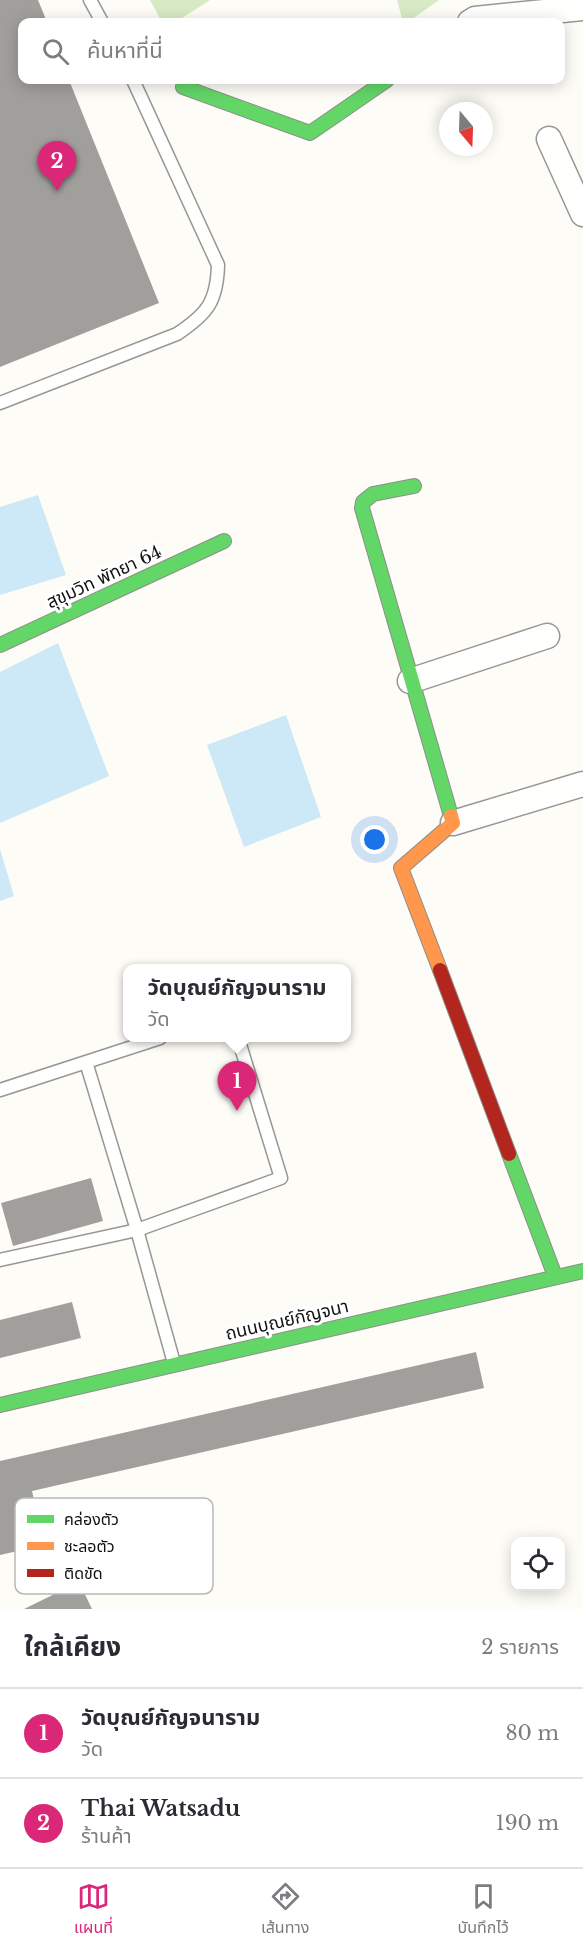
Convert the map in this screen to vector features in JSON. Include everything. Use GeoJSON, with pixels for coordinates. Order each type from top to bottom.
{"type":"FeatureCollection","features":[{"type":"Feature","properties":{"kind":"street"},"geometry":{"type":"LineString","coordinates":[[485,18],[583,8]]}},
{"type":"Feature","properties":{"kind":"street"},"geometry":{"type":"LineString","coordinates":[[183,87],[310,133],[381,84]]}},
{"type":"Feature","properties":{"kind":"street"},"geometry":{"type":"LineString","coordinates":[[549,139],[583,214]]}},
{"type":"Feature","properties":{"kind":"street"},"geometry":{"type":"LineString","coordinates":[[414,486],[374,494],[363,502],[362,508],[410,681],[453,823]]}},
{"type":"Feature","properties":{"kind":"street","name":"สุขุมวิท พัทยา 64"},"geometry":{"type":"LineString","coordinates":[[0,645],[224,541]]}},
{"type":"Feature","properties":{"kind":"street"},"geometry":{"type":"LineString","coordinates":[[410,681],[547,636]]}},
{"type":"Feature","properties":{"kind":"street"},"geometry":{"type":"LineString","coordinates":[[555,1276],[401,868],[453,823],[583,784]]}},
{"type":"Feature","properties":{"kind":"street","name":"ถนนบุณย์กัญจนา"},"geometry":{"type":"LineString","coordinates":[[0,1405],[583,1271]]}},
{"type":"Feature","properties":{"kind":"lane"},"geometry":{"type":"LineString","coordinates":[[90,0],[100,18]]}},
{"type":"Feature","properties":{"kind":"lane"},"geometry":{"type":"LineString","coordinates":[[0,403],[177,334],[201,318],[217,292],[218,266],[135,84]]}},
{"type":"Feature","properties":{"kind":"lane"},"geometry":{"type":"LineString","coordinates":[[0,1090],[148,1042]]}},
{"type":"Feature","properties":{"kind":"lane"},"geometry":{"type":"LineString","coordinates":[[0,1260],[137,1230],[281,1178],[239,1042]]}},
{"type":"Feature","properties":{"kind":"lane"},"geometry":{"type":"LineString","coordinates":[[86,1062],[137,1230],[174,1364]]}},
{"type":"Feature","properties":{"kind":"green space"},"geometry":{"type":"Polygon","coordinates":[[[150,0],[210,0],[182,18],[160,18],[150,0]]]}},
{"type":"Feature","properties":{"kind":"green space"},"geometry":{"type":"Polygon","coordinates":[[[397,0],[439,0],[414,18],[402,18],[397,0]]]}},
{"type":"Feature","properties":{"kind":"water"},"geometry":{"type":"Polygon","coordinates":[[[38,495],[66,575],[0,595],[0,507],[38,495]]]}},
{"type":"Feature","properties":{"kind":"water"},"geometry":{"type":"Polygon","coordinates":[[[58,643],[109,776],[0,823],[0,672],[58,643]]]}},
{"type":"Feature","properties":{"kind":"water"},"geometry":{"type":"Polygon","coordinates":[[[286,715],[321,817],[244,847],[207,745],[286,715]]]}},
{"type":"Feature","properties":{"kind":"water"},"geometry":{"type":"Polygon","coordinates":[[[0,849],[14,896],[0,901],[0,849]]]}},
{"type":"Feature","properties":{"kind":"building"},"geometry":{"type":"Polygon","coordinates":[[[0,0],[38,0],[45,18],[18,18],[18,84],[71,84],[159,303],[0,367],[0,0]]]}},
{"type":"Feature","properties":{"kind":"building"},"geometry":{"type":"Polygon","coordinates":[[[91,1178],[103,1221],[13,1246],[1,1203],[91,1178]]]}},
{"type":"Feature","properties":{"kind":"building"},"geometry":{"type":"Polygon","coordinates":[[[72,1302],[81,1338],[0,1358],[0,1320],[72,1302]]]}},
{"type":"Feature","properties":{"kind":"building"},"geometry":{"type":"Polygon","coordinates":[[[476,1352],[484,1388],[32,1491],[34,1498],[15,1498],[15,1552],[0,1555],[0,1461],[476,1352]]]}},
{"type":"Feature","properties":{"kind":"building"},"geometry":{"type":"Polygon","coordinates":[[[55,1594],[85,1594],[92,1609],[24,1609],[55,1594]]]}},
{"type":"Feature","properties":{"kind":"traffic: fast"},"geometry":{"type":"LineString","coordinates":[[183,87],[310,133],[381,84]]}},
{"type":"Feature","properties":{"kind":"traffic: fast"},"geometry":{"type":"LineString","coordinates":[[414,486],[373,494],[363,502],[362,508],[451,816]]}},
{"type":"Feature","properties":{"kind":"traffic: fast"},"geometry":{"type":"LineString","coordinates":[[0,645],[224,541]]}},
{"type":"Feature","properties":{"kind":"traffic: fast"},"geometry":{"type":"LineString","coordinates":[[509,1154],[555,1276]]}},
{"type":"Feature","properties":{"kind":"traffic: fast"},"geometry":{"type":"LineString","coordinates":[[0,1405],[583,1271]]}},
{"type":"Feature","properties":{"kind":"traffic: slow"},"geometry":{"type":"LineString","coordinates":[[440,970],[401,868],[453,823],[451,816]]}},
{"type":"Feature","properties":{"kind":"traffic: jam"},"geometry":{"type":"LineString","coordinates":[[440,970],[509,1154]]}},
{"type":"Feature","properties":{"kind":"place","name":"Thai Watsadu"},"geometry":{"type":"Point","coordinates":[57,191]}},
{"type":"Feature","properties":{"kind":"place","name":"วัดบุณย์กัญจนาราม"},"geometry":{"type":"Point","coordinates":[237,1111]}}]}
